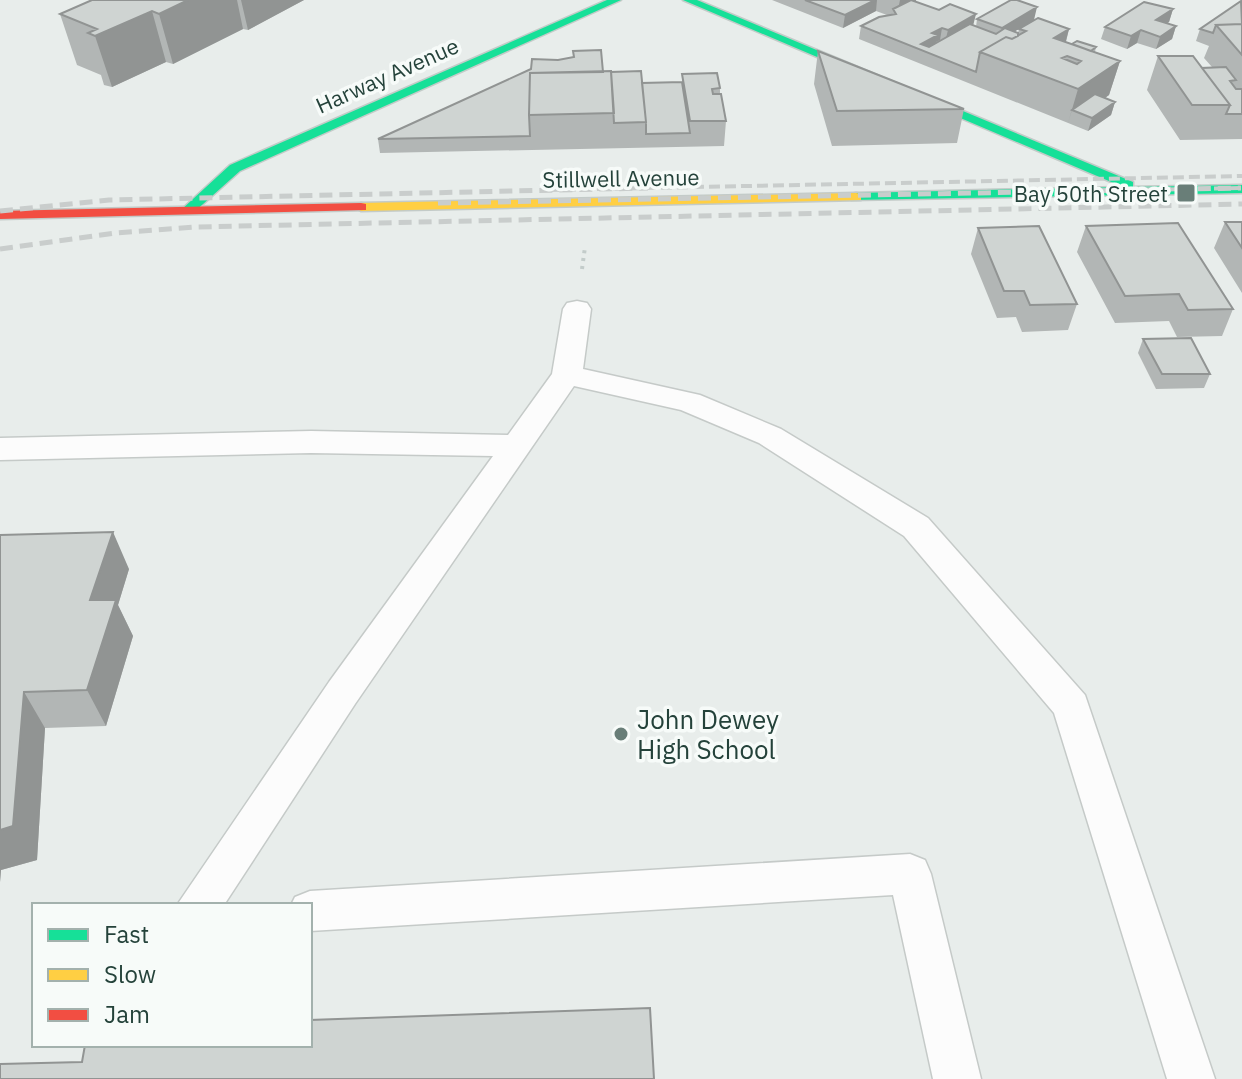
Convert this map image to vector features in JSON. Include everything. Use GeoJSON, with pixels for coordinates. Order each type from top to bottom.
{"type":"FeatureCollection","features":[{"type":"Feature","properties":{"kind":"street","name":"Harway Avenue"},"geometry":{"type":"LineString","coordinates":[[188,210],[235,168],[616,0]]}},
{"type":"Feature","properties":{"kind":"street"},"geometry":{"type":"LineString","coordinates":[[688,0],[1143,191]]}},
{"type":"Feature","properties":{"kind":"street","name":"Stillwell Avenue"},"geometry":{"type":"LineString","coordinates":[[0,215],[1242,189]]}},
{"type":"Feature","properties":{"kind":"lane"},"geometry":{"type":"LineString","coordinates":[[200,903],[567,375],[577,309]]}},
{"type":"Feature","properties":{"kind":"lane"},"geometry":{"type":"LineString","coordinates":[[567,375],[689,402],[770,436],[916,527],[1071,706],[1191,1079]]}},
{"type":"Feature","properties":{"kind":"lane"},"geometry":{"type":"LineString","coordinates":[[0,449],[311,442],[517,446]]}},
{"type":"Feature","properties":{"kind":"lane"},"geometry":{"type":"LineString","coordinates":[[312,911],[910,874],[957,1079]]}},
{"type":"Feature","properties":{"kind":"building"},"geometry":{"type":"Polygon","coordinates":[[[92,0],[188,0],[159,14],[152,11],[95,36],[88,33],[97,29],[60,14],[92,0]]]}},
{"type":"Feature","properties":{"kind":"building"},"geometry":{"type":"Polygon","coordinates":[[[805,0],[875,0],[845,15],[805,0]]]}},
{"type":"Feature","properties":{"kind":"building"},"geometry":{"type":"Polygon","coordinates":[[[911,0],[939,10],[950,4],[976,14],[948,30],[942,28],[932,33],[938,35],[921,44],[929,47],[970,24],[996,34],[1005,28],[1018,33],[1018,36],[1012,39],[1006,37],[980,52],[976,72],[861,26],[879,17],[896,14],[893,9],[911,0]]]}},
{"type":"Feature","properties":{"kind":"building"},"geometry":{"type":"Polygon","coordinates":[[[1011,0],[1037,7],[1002,28],[977,19],[1011,0]]]}},
{"type":"Feature","properties":{"kind":"building"},"geometry":{"type":"Polygon","coordinates":[[[1241,1],[1242,24],[1216,25],[1213,33],[1200,29],[1241,1]]]}},
{"type":"Feature","properties":{"kind":"building"},"geometry":{"type":"Polygon","coordinates":[[[1144,2],[1173,9],[1156,20],[1176,26],[1160,37],[1141,30],[1131,36],[1105,27],[1144,2]]]}},
{"type":"Feature","properties":{"kind":"building"},"geometry":{"type":"Polygon","coordinates":[[[1038,18],[1069,29],[1054,38],[1120,61],[1078,89],[980,52],[1006,37],[1012,39],[1026,31],[1019,29],[1038,18]],[[1067,56],[1062,58],[1077,64],[1081,61],[1067,56]]]}},
{"type":"Feature","properties":{"kind":"building"},"geometry":{"type":"Polygon","coordinates":[[[1242,24],[1242,55],[1216,25],[1242,24]]]}},
{"type":"Feature","properties":{"kind":"building"},"geometry":{"type":"Polygon","coordinates":[[[1077,41],[1096,47],[1091,51],[1072,44],[1077,41]]]}},
{"type":"Feature","properties":{"kind":"building"},"geometry":{"type":"Polygon","coordinates":[[[601,50],[603,72],[530,73],[530,136],[378,139],[531,69],[532,59],[558,60],[574,57],[573,51],[601,50]]]}},
{"type":"Feature","properties":{"kind":"building"},"geometry":{"type":"Polygon","coordinates":[[[818,51],[964,109],[837,111],[818,51]]]}},
{"type":"Feature","properties":{"kind":"building"},"geometry":{"type":"Polygon","coordinates":[[[1158,56],[1193,56],[1230,105],[1192,105],[1158,56]]]}},
{"type":"Feature","properties":{"kind":"building"},"geometry":{"type":"Polygon","coordinates":[[[1226,67],[1236,80],[1230,81],[1236,89],[1242,89],[1242,114],[1226,114],[1230,105],[1202,68],[1226,67]]]}},
{"type":"Feature","properties":{"kind":"building"},"geometry":{"type":"Polygon","coordinates":[[[611,71],[614,113],[529,115],[530,73],[611,71]]]}},
{"type":"Feature","properties":{"kind":"building"},"geometry":{"type":"Polygon","coordinates":[[[641,71],[646,122],[614,123],[611,72],[641,71]]]}},
{"type":"Feature","properties":{"kind":"building"},"geometry":{"type":"Polygon","coordinates":[[[717,73],[720,88],[712,89],[713,94],[721,94],[726,121],[690,121],[682,74],[717,73]]]}},
{"type":"Feature","properties":{"kind":"building"},"geometry":{"type":"Polygon","coordinates":[[[682,82],[690,133],[646,134],[642,83],[682,82]]]}},
{"type":"Feature","properties":{"kind":"building"},"geometry":{"type":"Polygon","coordinates":[[[1095,94],[1115,102],[1092,118],[1072,110],[1095,94]]]}},
{"type":"Feature","properties":{"kind":"building"},"geometry":{"type":"Polygon","coordinates":[[[1225,222],[1242,222],[1242,248],[1225,222]]]}},
{"type":"Feature","properties":{"kind":"building"},"geometry":{"type":"Polygon","coordinates":[[[1178,223],[1233,309],[1188,310],[1179,294],[1125,296],[1086,226],[1178,223]]]}},
{"type":"Feature","properties":{"kind":"building"},"geometry":{"type":"Polygon","coordinates":[[[1039,226],[1077,304],[1030,305],[1024,291],[1004,291],[978,228],[1039,226]]]}},
{"type":"Feature","properties":{"kind":"building"},"geometry":{"type":"Polygon","coordinates":[[[1191,338],[1210,374],[1162,374],[1143,339],[1191,338]]]}},
{"type":"Feature","properties":{"kind":"building"},"geometry":{"type":"Polygon","coordinates":[[[113,532],[90,600],[116,600],[87,690],[24,692],[13,826],[0,830],[0,535],[113,532]]]}},
{"type":"Feature","properties":{"kind":"building"},"geometry":{"type":"Polygon","coordinates":[[[650,1008],[654,1079],[0,1079],[0,1064],[82,1062],[85,1047],[312,1047],[312,1020],[650,1008]]]}},
{"type":"Feature","properties":{"kind":"railway"},"geometry":{"type":"LineString","coordinates":[[648,188],[1242,176]]}},
{"type":"Feature","properties":{"kind":"railway"},"geometry":{"type":"LineString","coordinates":[[0,211],[109,200],[648,188]]}},
{"type":"Feature","properties":{"kind":"railway"},"geometry":{"type":"LineString","coordinates":[[549,190],[648,188]]}},
{"type":"Feature","properties":{"kind":"railway"},"geometry":{"type":"LineString","coordinates":[[438,203],[1241,188]]}},
{"type":"Feature","properties":{"kind":"railway"},"geometry":{"type":"LineString","coordinates":[[1134,190],[1242,188]]}},
{"type":"Feature","properties":{"kind":"railway"},"geometry":{"type":"LineString","coordinates":[[0,249],[116,233],[195,227],[1242,204]]}},
{"type":"Feature","properties":{"kind":"traffic: fast"},"geometry":{"type":"LineString","coordinates":[[188,210],[235,168],[616,0]]}},
{"type":"Feature","properties":{"kind":"traffic: fast"},"geometry":{"type":"LineString","coordinates":[[688,0],[1128,185]]}},
{"type":"Feature","properties":{"kind":"traffic: fast"},"geometry":{"type":"LineString","coordinates":[[856,197],[1242,189]]}},
{"type":"Feature","properties":{"kind":"traffic: slow"},"geometry":{"type":"LineString","coordinates":[[361,207],[856,197]]}},
{"type":"Feature","properties":{"kind":"traffic: jam"},"geometry":{"type":"LineString","coordinates":[[0,215],[361,207]]}},
{"type":"Feature","properties":{"kind":"place","name":"Bay 50th Street"},"geometry":{"type":"Point","coordinates":[1186,193]}},
{"type":"Feature","properties":{"kind":"place","name":"John Dewey High School"},"geometry":{"type":"Point","coordinates":[621,734]}}]}
